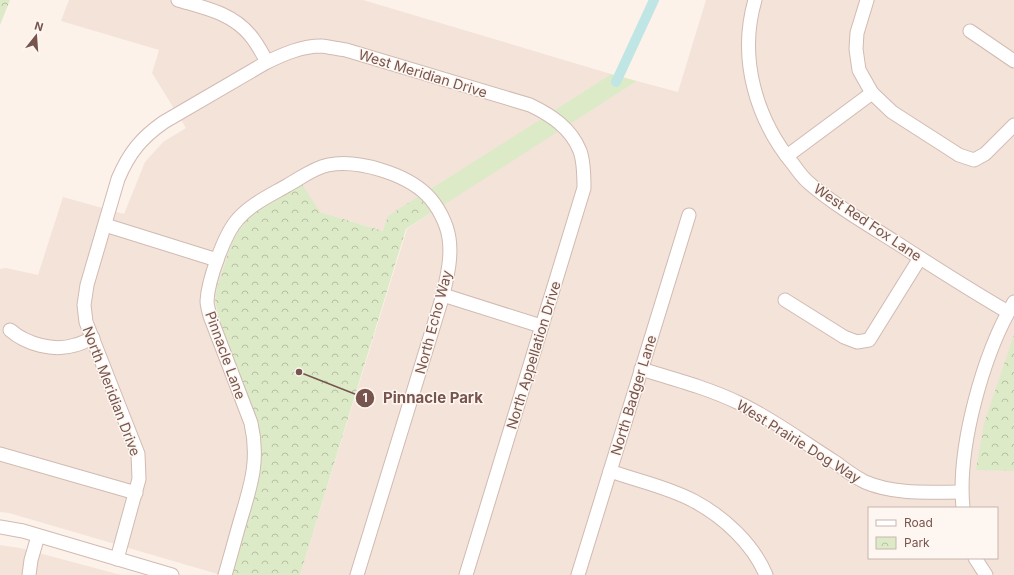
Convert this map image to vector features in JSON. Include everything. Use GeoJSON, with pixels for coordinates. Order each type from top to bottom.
{"type":"FeatureCollection","features":[{"type":"Feature","properties":{"kind":"street"},"geometry":{"type":"LineString","coordinates":[[178,0],[223,14],[232,19],[251,36],[267,62]]}},
{"type":"Feature","properties":{"kind":"street","name":"West Red Fox Lane"},"geometry":{"type":"LineString","coordinates":[[755,0],[748,39],[748,60],[757,103],[770,131],[787,156],[808,182],[841,206],[920,258],[1011,307]]}},
{"type":"Feature","properties":{"kind":"street"},"geometry":{"type":"LineString","coordinates":[[867,0],[857,33],[856,49],[859,70],[872,93],[892,112],[960,155],[974,160],[985,154],[1014,125]]}},
{"type":"Feature","properties":{"kind":"street"},"geometry":{"type":"LineString","coordinates":[[970,31],[1014,61]]}},
{"type":"Feature","properties":{"kind":"street","name":"West Meridian Drive"},"geometry":{"type":"LineString","coordinates":[[267,62],[283,54],[307,48],[322,46],[346,50],[530,105],[558,121],[571,135]]}},
{"type":"Feature","properties":{"kind":"street","name":"North Meridian Drive"},"geometry":{"type":"LineString","coordinates":[[117,559],[139,479],[138,454],[86,322],[84,305],[88,285],[105,225],[121,172],[137,145],[150,132],[164,122],[267,62]]}},
{"type":"Feature","properties":{"kind":"street"},"geometry":{"type":"LineString","coordinates":[[787,156],[872,93]]}},
{"type":"Feature","properties":{"kind":"street","name":"North Appellation Drive"},"geometry":{"type":"LineString","coordinates":[[466,575],[584,188],[584,170],[580,151],[571,135]]}},
{"type":"Feature","properties":{"kind":"street","name":"Pinnacle Lane"},"geometry":{"type":"LineString","coordinates":[[225,575],[254,471],[255,454],[255,437],[252,424],[210,316],[207,301],[217,260],[230,229],[246,212],[263,200],[314,170],[328,165],[343,163],[358,164],[381,170],[399,177],[414,185],[427,195],[436,207]]}},
{"type":"Feature","properties":{"kind":"street","name":"North Echo Way"},"geometry":{"type":"LineString","coordinates":[[357,575],[443,295],[450,255],[449,238],[444,221],[436,207]]}},
{"type":"Feature","properties":{"kind":"street","name":"North Badger Lane"},"geometry":{"type":"LineString","coordinates":[[578,575],[690,215]]}},
{"type":"Feature","properties":{"kind":"street"},"geometry":{"type":"LineString","coordinates":[[105,225],[217,260]]}},
{"type":"Feature","properties":{"kind":"street"},"geometry":{"type":"LineString","coordinates":[[785,300],[844,337],[857,342],[869,340],[920,258]]}},
{"type":"Feature","properties":{"kind":"street"},"geometry":{"type":"LineString","coordinates":[[443,295],[541,326]]}},
{"type":"Feature","properties":{"kind":"street"},"geometry":{"type":"LineString","coordinates":[[963,507],[961,492],[970,421],[983,373],[997,336],[1011,307]]}},
{"type":"Feature","properties":{"kind":"street"},"geometry":{"type":"LineString","coordinates":[[10,330],[24,340],[60,348],[75,346],[93,338]]}},
{"type":"Feature","properties":{"kind":"street","name":"West Prairie Dog Way"},"geometry":{"type":"LineString","coordinates":[[642,368],[711,391],[739,403],[759,414],[865,482],[906,492],[961,492]]}},
{"type":"Feature","properties":{"kind":"street"},"geometry":{"type":"LineString","coordinates":[[0,454],[136,493]]}},
{"type":"Feature","properties":{"kind":"street"},"geometry":{"type":"LineString","coordinates":[[610,472],[673,492],[694,501],[715,515],[739,535],[753,552],[761,573]]}},
{"type":"Feature","properties":{"kind":"street"},"geometry":{"type":"LineString","coordinates":[[0,527],[23,531],[172,575]]}},
{"type":"Feature","properties":{"kind":"street"},"geometry":{"type":"LineString","coordinates":[[29,575],[31,560],[38,536]]}},
{"type":"Feature","properties":{"kind":"street"},"geometry":{"type":"LineString","coordinates":[[976,559],[986,575]]}},
{"type":"Feature","properties":{"kind":"shaded area"},"geometry":{"type":"Polygon","coordinates":[[[69,0],[363,0],[611,74],[553,111],[568,125],[637,81],[678,92],[706,0],[1014,0],[1014,575],[300,575],[407,229],[432,212],[383,231],[320,212],[249,217],[240,228],[232,242],[217,286],[215,301],[221,330],[258,434],[221,575],[9,513],[0,512],[0,269],[6,268],[38,275],[63,197],[124,214],[145,162],[163,142],[186,128],[152,73],[159,50],[61,21],[69,0]]]}},
{"type":"Feature","properties":{"kind":"shaded area"},"geometry":{"type":"Polygon","coordinates":[[[0,545],[20,548],[121,575],[0,575],[0,545]]]}},
{"type":"Feature","properties":{"kind":"green space"},"geometry":{"type":"Polygon","coordinates":[[[0,0],[10,0],[0,25],[0,0]]]}},
{"type":"Feature","properties":{"kind":"green space"},"geometry":{"type":"Polygon","coordinates":[[[611,74],[637,81],[567,126],[553,111],[611,74]]]}},
{"type":"Feature","properties":{"kind":"green space"},"geometry":{"type":"Polygon","coordinates":[[[543,118],[559,131],[442,206],[429,190],[543,118]]]}},
{"type":"Feature","properties":{"kind":"green space"},"geometry":{"type":"Polygon","coordinates":[[[302,184],[320,212],[383,231],[388,216],[419,196],[432,212],[406,229],[300,575],[229,575],[259,460],[221,330],[215,301],[217,286],[232,242],[240,228],[249,217],[259,209],[302,184]]]}},
{"type":"Feature","properties":{"kind":"green space"},"geometry":{"type":"Polygon","coordinates":[[[1014,335],[1014,471],[976,470],[984,423],[1014,335]]]}},
{"type":"Feature","properties":{"kind":"waterway"},"geometry":{"type":"LineString","coordinates":[[616,82],[654,0]]}},
{"type":"Feature","properties":{"kind":"place","name":"Pinnacle Park"},"geometry":{"type":"Point","coordinates":[299,372]}}]}
